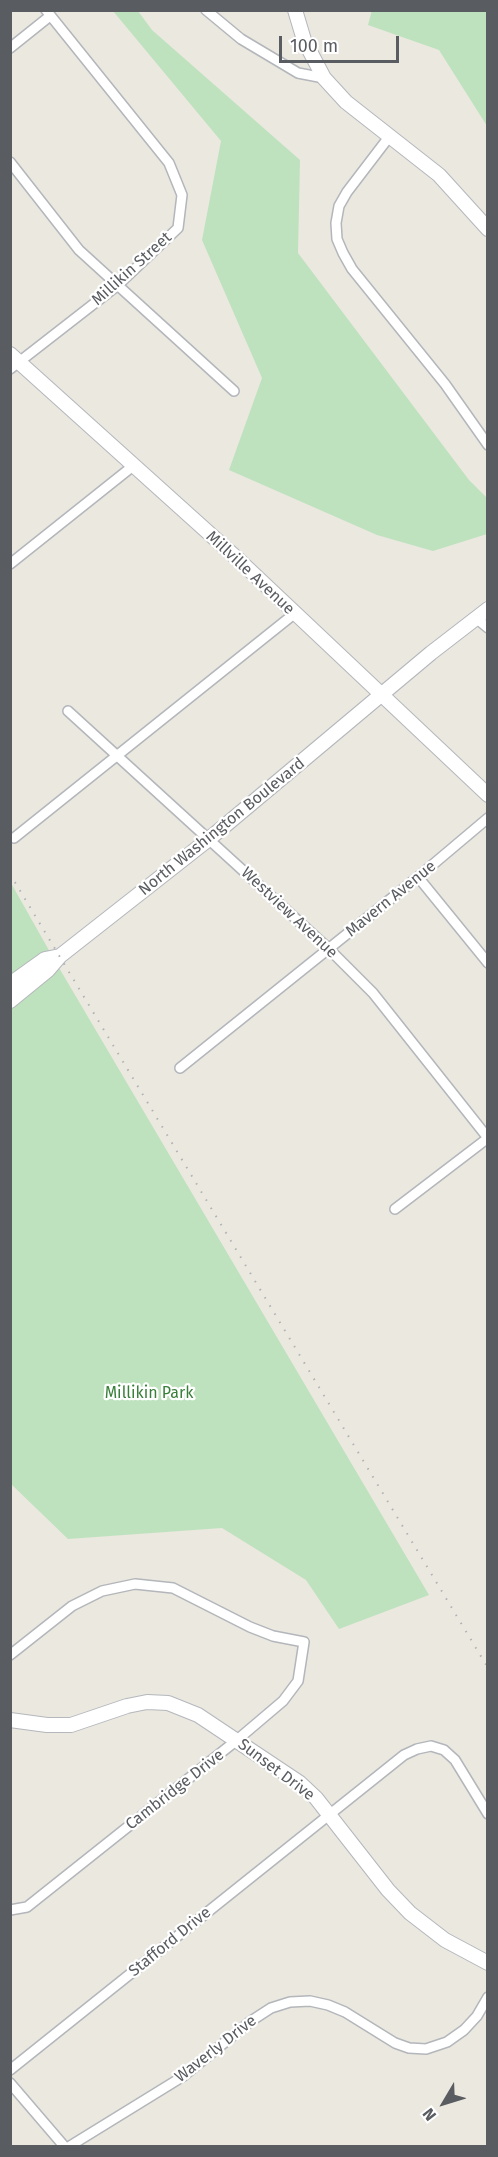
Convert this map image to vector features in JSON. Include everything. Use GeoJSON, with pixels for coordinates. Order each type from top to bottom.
{"type":"FeatureCollection","features":[{"type":"Feature","properties":{"kind":"street"},"geometry":{"type":"LineString","coordinates":[[206,10],[242,39],[298,73],[324,78]]}},
{"type":"Feature","properties":{"kind":"street"},"geometry":{"type":"LineString","coordinates":[[295,10],[304,40],[324,78],[346,102],[439,175],[488,229]]}},
{"type":"Feature","properties":{"kind":"street"},"geometry":{"type":"LineString","coordinates":[[10,48],[48,14]]}},
{"type":"Feature","properties":{"kind":"street","name":"Millikin Street"},"geometry":{"type":"LineString","coordinates":[[14,361],[118,285],[178,228],[182,195],[169,163],[48,14]]}},
{"type":"Feature","properties":{"kind":"street"},"geometry":{"type":"LineString","coordinates":[[389,137],[339,206],[336,223],[337,239],[342,254],[352,269],[445,384],[488,445]]}},
{"type":"Feature","properties":{"kind":"street"},"geometry":{"type":"LineString","coordinates":[[10,162],[79,250],[234,391]]}},
{"type":"Feature","properties":{"kind":"street","name":"Millville Avenue"},"geometry":{"type":"LineString","coordinates":[[14,361],[241,562],[488,795]]}},
{"type":"Feature","properties":{"kind":"street"},"geometry":{"type":"LineString","coordinates":[[10,564],[133,466]]}},
{"type":"Feature","properties":{"kind":"street","name":"North Washington Boulevard"},"geometry":{"type":"LineString","coordinates":[[10,1000],[48,970],[60,956],[209,839],[488,609]]}},
{"type":"Feature","properties":{"kind":"street"},"geometry":{"type":"LineString","coordinates":[[14,838],[294,614]]}},
{"type":"Feature","properties":{"kind":"street"},"geometry":{"type":"LineString","coordinates":[[476,618],[488,628]]}},
{"type":"Feature","properties":{"kind":"street","name":"Westview Avenue"},"geometry":{"type":"LineString","coordinates":[[68,711],[329,949],[373,993],[488,1138]]}},
{"type":"Feature","properties":{"kind":"street","name":"Mavern Avenue"},"geometry":{"type":"LineString","coordinates":[[180,1068],[488,818]]}},
{"type":"Feature","properties":{"kind":"street"},"geometry":{"type":"LineString","coordinates":[[418,877],[488,963]]}},
{"type":"Feature","properties":{"kind":"street","name":"North Washington Boulevard"},"geometry":{"type":"LineString","coordinates":[[10,984],[45,959],[60,956]]}},
{"type":"Feature","properties":{"kind":"street"},"geometry":{"type":"LineString","coordinates":[[395,1209],[488,1138]]}},
{"type":"Feature","properties":{"kind":"street","name":"Cambridge Drive"},"geometry":{"type":"LineString","coordinates":[[10,1655],[72,1606],[102,1591],[135,1584],[173,1588],[250,1627],[273,1636],[304,1642],[298,1681],[292,1691],[237,1740],[27,1907],[10,1910]]}},
{"type":"Feature","properties":{"kind":"street","name":"Sunset Drive"},"geometry":{"type":"LineString","coordinates":[[10,1720],[47,1725],[71,1725],[127,1706],[147,1702],[168,1703],[198,1715],[300,1783],[316,1798],[388,1890],[410,1913],[445,1940],[488,1963]]}},
{"type":"Feature","properties":{"kind":"street","name":"Stafford Drive"},"geometry":{"type":"LineString","coordinates":[[10,2070],[404,1755],[431,1746],[444,1750],[455,1760],[488,1814]]}},
{"type":"Feature","properties":{"kind":"street","name":"Waverly Drive"},"geometry":{"type":"LineString","coordinates":[[70,2146],[182,2077],[251,2021],[271,2008],[290,2002],[310,2001],[328,2005],[395,2043],[409,2048],[426,2049],[447,2042],[464,2030],[477,2016],[488,1997]]}},
{"type":"Feature","properties":{"kind":"street"},"geometry":{"type":"LineString","coordinates":[[10,2083],[64,2146]]}},
{"type":"Feature","properties":{"kind":"green space"},"geometry":{"type":"Polygon","coordinates":[[[372,10],[487,11],[487,126],[439,50],[368,25],[372,10]]]}},
{"type":"Feature","properties":{"kind":"green space"},"geometry":{"type":"Polygon","coordinates":[[[113,11],[138,11],[152,30],[300,160],[298,253],[469,480],[487,498],[487,534],[433,551],[377,535],[229,470],[262,378],[202,240],[221,141],[113,11]]]}},
{"type":"Feature","properties":{"kind":"green space","name":"Millikin Park"},"geometry":{"type":"Polygon","coordinates":[[[11,883],[429,1595],[339,1629],[306,1580],[222,1528],[68,1539],[11,1484],[11,883]]]}},
{"type":"Feature","properties":{"kind":"railway"},"geometry":{"type":"LineString","coordinates":[[10,874],[488,1668]]}}]}
